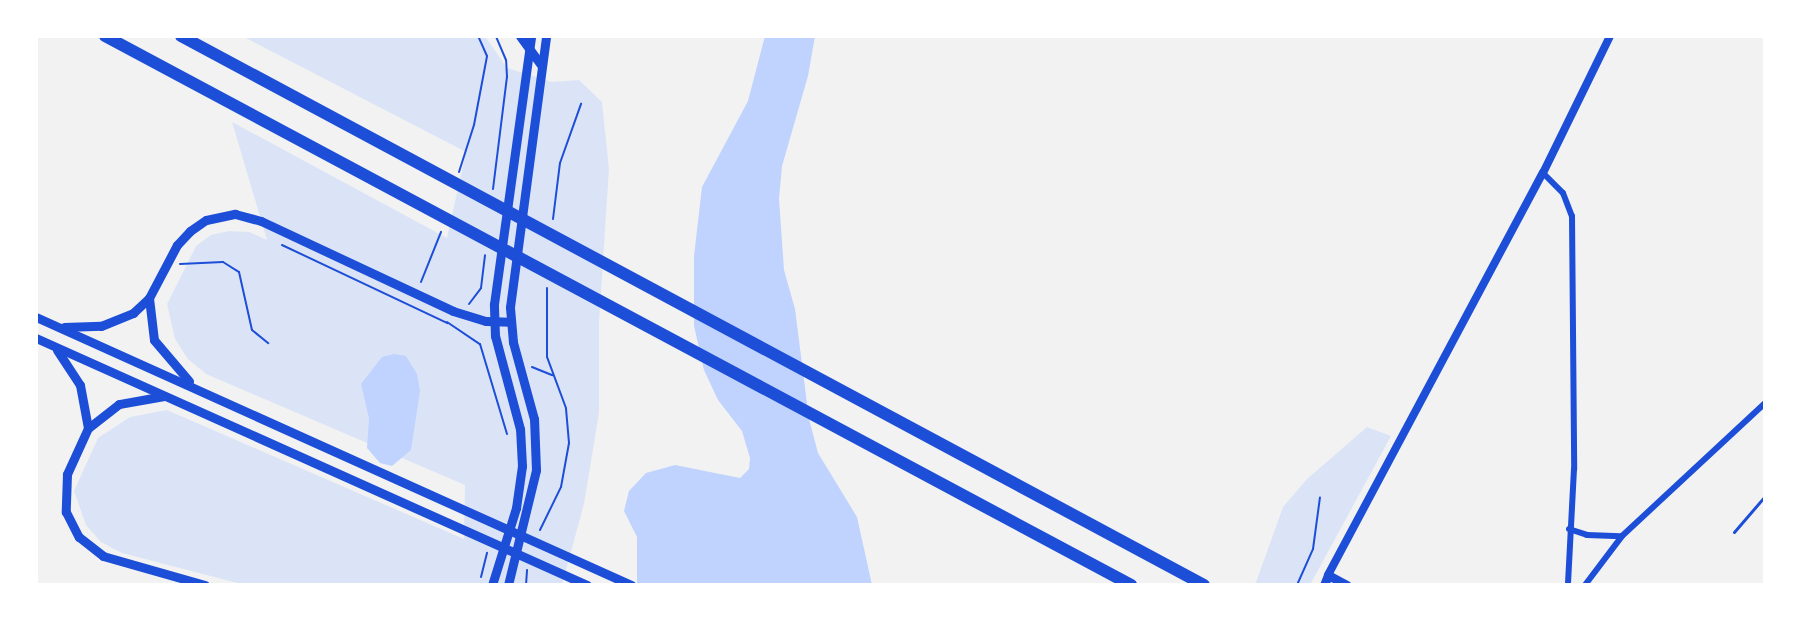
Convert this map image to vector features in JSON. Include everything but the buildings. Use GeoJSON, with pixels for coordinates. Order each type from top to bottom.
{"type":"FeatureCollection","features":[{"type":"Feature","properties":{"kind":"highway"},"geometry":{"type":"LineString","coordinates":[[105,36],[1131,585]]}},
{"type":"Feature","properties":{"kind":"highway"},"geometry":{"type":"LineString","coordinates":[[181,36],[1204,585]]}},
{"type":"Feature","properties":{"kind":"main road"},"geometry":{"type":"LineString","coordinates":[[520,36],[542,66]]}},
{"type":"Feature","properties":{"kind":"main road"},"geometry":{"type":"LineString","coordinates":[[492,585],[516,508],[522,466],[519,429],[494,321],[531,36]]}},
{"type":"Feature","properties":{"kind":"main road"},"geometry":{"type":"LineString","coordinates":[[508,585],[532,498],[536,462],[534,419],[510,322],[546,36]]}},
{"type":"Feature","properties":{"kind":"main road"},"geometry":{"type":"LineString","coordinates":[[53,325],[88,327],[113,323],[149,298],[169,260],[198,225],[226,214],[244,215],[466,316],[510,322]]}},
{"type":"Feature","properties":{"kind":"main road"},"geometry":{"type":"LineString","coordinates":[[149,298],[154,340],[171,364],[203,391]]}},
{"type":"Feature","properties":{"kind":"main road"},"geometry":{"type":"LineString","coordinates":[[36,317],[631,585]]}},
{"type":"Feature","properties":{"kind":"main road"},"geometry":{"type":"LineString","coordinates":[[36,338],[333,469],[587,585]]}},
{"type":"Feature","properties":{"kind":"main road"},"geometry":{"type":"LineString","coordinates":[[53,346],[80,385],[88,428]]}},
{"type":"Feature","properties":{"kind":"main road"},"geometry":{"type":"LineString","coordinates":[[170,396],[144,397],[119,404],[88,428],[68,474],[64,493],[66,512],[79,537],[92,550],[115,561],[205,585]]}},
{"type":"Feature","properties":{"kind":"main road"},"geometry":{"type":"LineString","coordinates":[[1324,585],[1328,575],[1347,585]]}},
{"type":"Feature","properties":{"kind":"street"},"geometry":{"type":"LineString","coordinates":[[1328,575],[1543,173],[1610,36]]}},
{"type":"Feature","properties":{"kind":"street"},"geometry":{"type":"LineString","coordinates":[[1543,173],[1563,193],[1572,216],[1574,469],[1569,529],[1568,585]]}},
{"type":"Feature","properties":{"kind":"street"},"geometry":{"type":"LineString","coordinates":[[1585,585],[1622,536],[1765,403]]}},
{"type":"Feature","properties":{"kind":"street"},"geometry":{"type":"LineString","coordinates":[[1569,529],[1587,535],[1622,536]]}},
{"type":"Feature","properties":{"kind":"lane"},"geometry":{"type":"LineString","coordinates":[[1734,532],[1765,496]]}},
{"type":"Feature","properties":{"kind":"path"},"geometry":{"type":"LineString","coordinates":[[456,182],[474,125],[487,56],[478,36]]}},
{"type":"Feature","properties":{"kind":"path"},"geometry":{"type":"LineString","coordinates":[[552,222],[560,163],[581,104]]}},
{"type":"Feature","properties":{"kind":"path"},"geometry":{"type":"LineString","coordinates":[[415,294],[442,227]]}},
{"type":"Feature","properties":{"kind":"path"},"geometry":{"type":"LineString","coordinates":[[279,244],[447,323]]}},
{"type":"Feature","properties":{"kind":"path"},"geometry":{"type":"LineString","coordinates":[[180,264],[181,257]]}},
{"type":"Feature","properties":{"kind":"path"},"geometry":{"type":"LineString","coordinates":[[169,260],[180,264],[223,262],[239,272],[252,330],[268,343]]}},
{"type":"Feature","properties":{"kind":"path"},"geometry":{"type":"LineString","coordinates":[[537,536],[561,487],[568,460],[566,408],[552,375],[545,339],[548,280]]}},
{"type":"Feature","properties":{"kind":"path"},"geometry":{"type":"LineString","coordinates":[[518,361],[552,375]]}},
{"type":"Feature","properties":{"kind":"path"},"geometry":{"type":"LineString","coordinates":[[1297,585],[1313,549],[1320,497]]}},
{"type":"Feature","properties":{"kind":"path"},"geometry":{"type":"LineString","coordinates":[[526,585],[529,561]]}},
{"type":"Feature","properties":{"kind":"shaded area"},"geometry":{"type":"Polygon","coordinates":[[[242,36],[485,36],[507,68],[552,82],[579,80],[602,102],[609,169],[599,323],[599,413],[584,504],[562,585],[245,585],[122,553],[101,542],[86,525],[74,491],[98,438],[130,417],[167,410],[464,539],[465,485],[206,374],[188,359],[175,339],[167,304],[196,246],[211,235],[229,231],[249,232],[267,240],[232,122],[447,238],[466,152],[242,36]]]}},
{"type":"Feature","properties":{"kind":"shaded area"},"geometry":{"type":"Polygon","coordinates":[[[1367,427],[1391,436],[1310,585],[1255,585],[1283,507],[1307,479],[1367,427]]]}},
{"type":"Feature","properties":{"kind":"water"},"geometry":{"type":"Polygon","coordinates":[[[765,36],[815,36],[808,76],[782,166],[779,199],[784,270],[795,309],[809,419],[818,453],[857,517],[872,585],[637,585],[637,537],[624,511],[629,491],[646,473],[675,465],[740,478],[749,469],[750,458],[742,431],[718,400],[704,370],[694,326],[694,256],[702,187],[748,101],[765,36]]]}},
{"type":"Feature","properties":{"kind":"water"},"geometry":{"type":"Polygon","coordinates":[[[394,354],[406,356],[417,374],[420,391],[411,450],[392,466],[380,463],[367,448],[369,418],[361,384],[382,357],[394,354]]]}}]}
